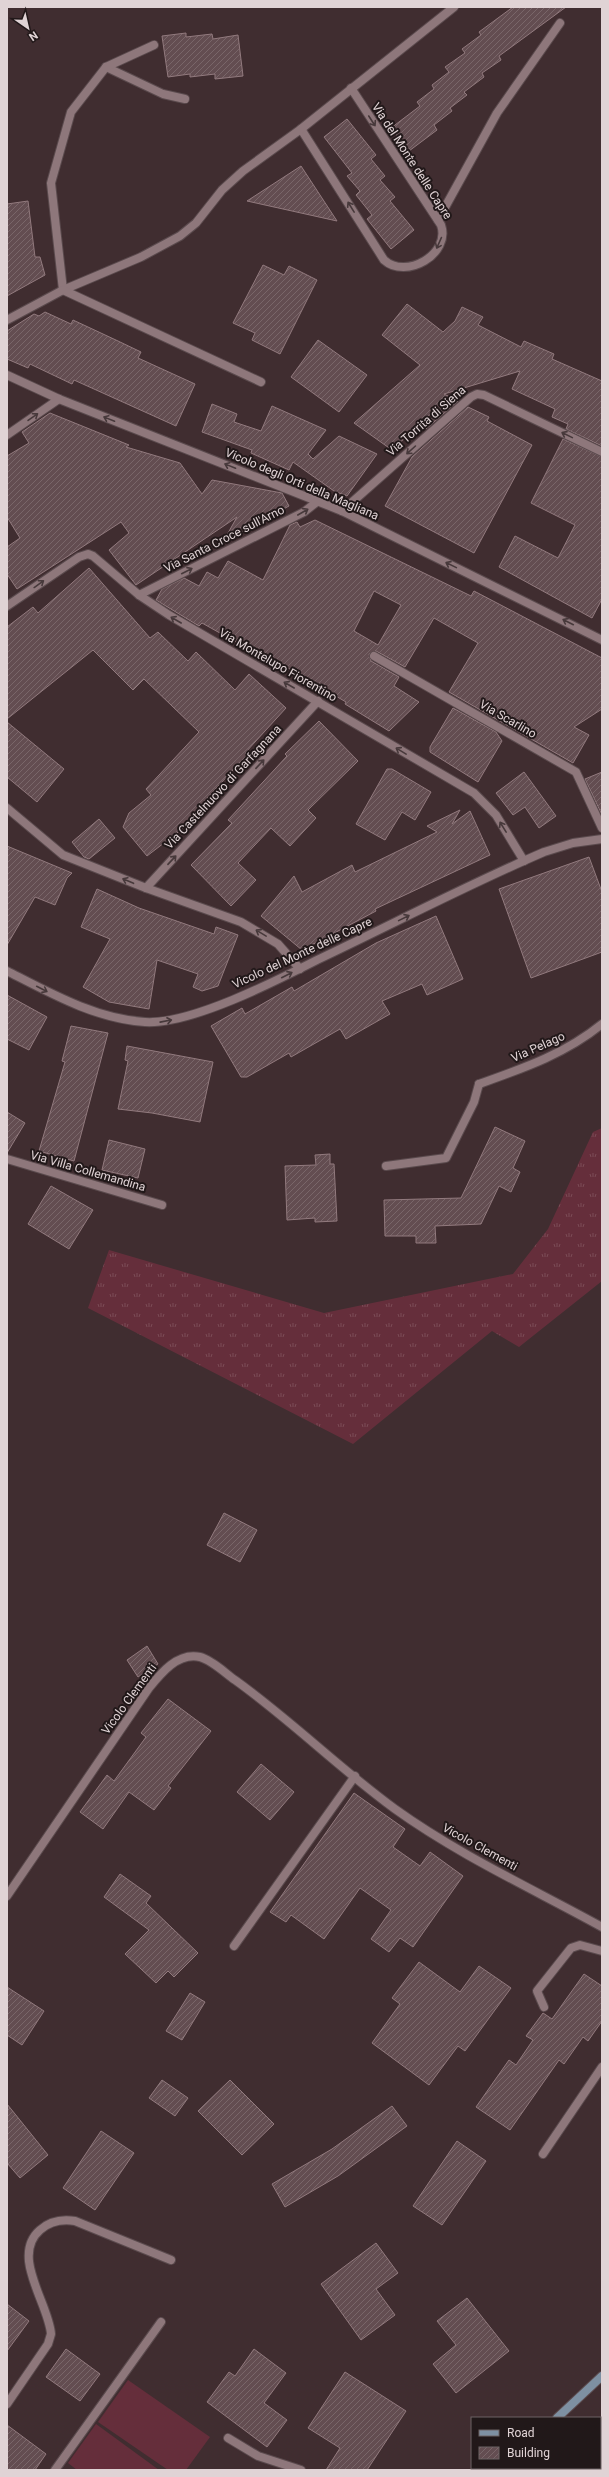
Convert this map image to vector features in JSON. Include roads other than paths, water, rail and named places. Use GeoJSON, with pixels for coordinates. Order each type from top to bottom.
{"type":"FeatureCollection","features":[{"type":"Feature","properties":{"kind":"main road"},"geometry":{"type":"LineString","coordinates":[[558,2417],[602,2376]]}},
{"type":"Feature","properties":{"kind":"street"},"geometry":{"type":"LineString","coordinates":[[7,320],[63,290],[141,257],[180,236],[196,223],[236,176],[301,129],[454,7]]}},
{"type":"Feature","properties":{"kind":"street"},"geometry":{"type":"LineString","coordinates":[[438,220],[497,113],[560,23]]}},
{"type":"Feature","properties":{"kind":"street"},"geometry":{"type":"LineString","coordinates":[[63,290],[51,183],[71,112],[106,67],[154,45]]}},
{"type":"Feature","properties":{"kind":"street"},"geometry":{"type":"LineString","coordinates":[[106,67],[163,94],[185,99]]}},
{"type":"Feature","properties":{"kind":"street","name":"Via del Monte delle Capre"},"geometry":{"type":"LineString","coordinates":[[301,129],[384,260],[392,267],[410,267],[421,262],[433,253],[443,234],[438,220],[351,88]]}},
{"type":"Feature","properties":{"kind":"street"},"geometry":{"type":"LineString","coordinates":[[63,290],[261,382]]}},
{"type":"Feature","properties":{"kind":"street","name":"Vicolo degli Orti della Magliana"},"geometry":{"type":"LineString","coordinates":[[7,374],[59,399],[342,511],[602,640]]}},
{"type":"Feature","properties":{"kind":"street","name":"Via Torrita di Siena"},"geometry":{"type":"LineString","coordinates":[[342,511],[471,397],[477,394],[484,395],[602,452]]}},
{"type":"Feature","properties":{"kind":"street"},"geometry":{"type":"LineString","coordinates":[[7,435],[59,399]]}},
{"type":"Feature","properties":{"kind":"street","name":"Via Santa Croce sull'Arno"},"geometry":{"type":"LineString","coordinates":[[139,595],[304,512],[318,501]]}},
{"type":"Feature","properties":{"kind":"street","name":"Via Montelupo Fiorentino"},"geometry":{"type":"LineString","coordinates":[[7,606],[54,572],[79,557],[88,554],[97,558],[139,595],[176,619],[474,794],[496,815],[524,860]]}},
{"type":"Feature","properties":{"kind":"street","name":"Via Scarlino"},"geometry":{"type":"LineString","coordinates":[[374,656],[576,772],[602,828]]}},
{"type":"Feature","properties":{"kind":"street","name":"Via Castelnuovo di Garfagnana"},"geometry":{"type":"LineString","coordinates":[[146,888],[318,701]]}},
{"type":"Feature","properties":{"kind":"street"},"geometry":{"type":"LineString","coordinates":[[7,808],[53,849],[63,855],[146,888],[229,917],[258,931],[278,944],[300,969]]}},
{"type":"Feature","properties":{"kind":"street","name":"Vicolo del Monte delle Capre"},"geometry":{"type":"LineString","coordinates":[[7,971],[48,992],[105,1014],[144,1022],[159,1023],[190,1015],[276,981],[524,860],[559,846],[602,839]]}},
{"type":"Feature","properties":{"kind":"street","name":"Via Pelago"},"geometry":{"type":"LineString","coordinates":[[386,1166],[446,1158],[474,1102],[479,1084],[534,1065],[553,1056],[570,1047],[602,1024]]}},
{"type":"Feature","properties":{"kind":"street","name":"Via Villa Collemandina"},"geometry":{"type":"LineString","coordinates":[[7,1158],[162,1205]]}},
{"type":"Feature","properties":{"kind":"street","name":"Vicolo Clementi"},"geometry":{"type":"LineString","coordinates":[[7,1896],[149,1688],[163,1671],[184,1658],[200,1657],[266,1702],[394,1808],[428,1831],[602,1927]]}},
{"type":"Feature","properties":{"kind":"street"},"geometry":{"type":"LineString","coordinates":[[234,1946],[355,1776]]}},
{"type":"Feature","properties":{"kind":"street"},"geometry":{"type":"LineString","coordinates":[[544,2007],[537,1991],[570,1948],[580,1945],[602,1951]]}},
{"type":"Feature","properties":{"kind":"street"},"geometry":{"type":"LineString","coordinates":[[543,2154],[602,2067]]}},
{"type":"Feature","properties":{"kind":"street"},"geometry":{"type":"LineString","coordinates":[[7,2404],[48,2344],[51,2334],[30,2268],[28,2251],[33,2238],[41,2228],[61,2220],[75,2221],[171,2260]]}},
{"type":"Feature","properties":{"kind":"street"},"geometry":{"type":"LineString","coordinates":[[55,2470],[160,2322]]}},
{"type":"Feature","properties":{"kind":"street"},"geometry":{"type":"LineString","coordinates":[[228,2438],[258,2456],[302,2470]]}}]}
